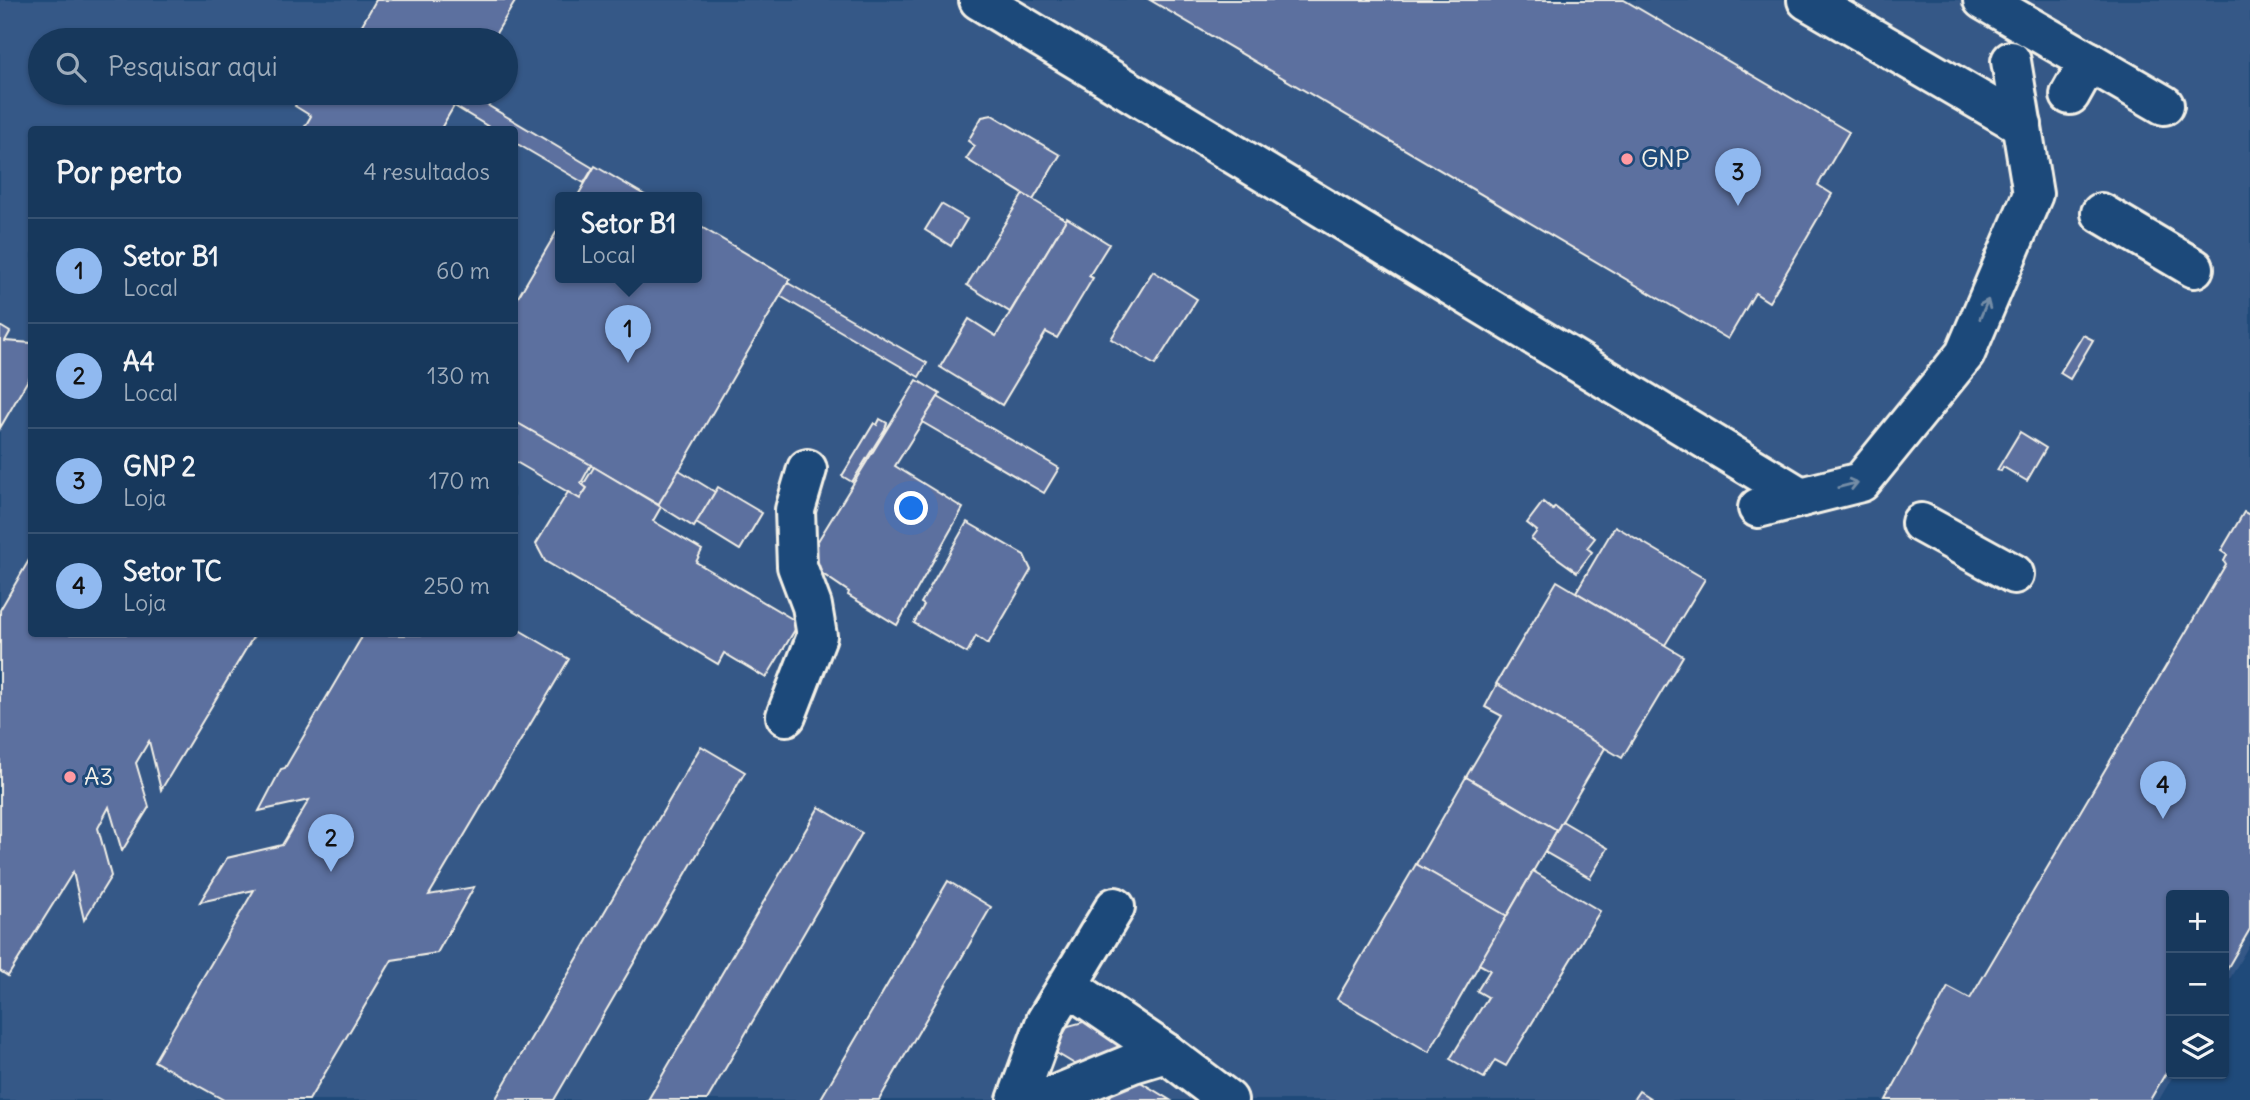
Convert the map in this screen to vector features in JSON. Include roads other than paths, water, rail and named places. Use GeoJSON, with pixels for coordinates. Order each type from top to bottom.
{"type":"FeatureCollection","features":[{"type":"Feature","properties":{"kind":"lane"},"geometry":{"type":"LineString","coordinates":[[979,0],[1801,497]]}},
{"type":"Feature","properties":{"kind":"lane"},"geometry":{"type":"LineString","coordinates":[[1807,0],[2022,125]]}},
{"type":"Feature","properties":{"kind":"lane"},"geometry":{"type":"LineString","coordinates":[[1983,0],[2164,105]]}},
{"type":"Feature","properties":{"kind":"lane"},"geometry":{"type":"LineString","coordinates":[[1758,508],[1861,482],[1965,354],[2033,194],[2011,61]]}},
{"type":"Feature","properties":{"kind":"lane"},"geometry":{"type":"LineString","coordinates":[[2070,94],[2089,61]]}},
{"type":"Feature","properties":{"kind":"lane"},"geometry":{"type":"LineString","coordinates":[[2101,213],[2194,268]]}},
{"type":"Feature","properties":{"kind":"lane"},"geometry":{"type":"LineString","coordinates":[[786,716],[817,636],[812,606],[797,566],[795,510],[807,469]]}},
{"type":"Feature","properties":{"kind":"lane"},"geometry":{"type":"LineString","coordinates":[[1921,523],[2014,575]]}},
{"type":"Feature","properties":{"kind":"lane"},"geometry":{"type":"LineString","coordinates":[[1017,1100],[1046,1021],[1115,907]]}},
{"type":"Feature","properties":{"kind":"lane"},"geometry":{"type":"LineString","coordinates":[[1068,986],[1228,1100]]}},
{"type":"Feature","properties":{"kind":"lane"},"geometry":{"type":"LineString","coordinates":[[1043,1100],[1133,1063],[1166,1054]]}},
{"type":"Feature","properties":{"kind":"place","name":"GNP"},"geometry":{"type":"Point","coordinates":[1627,159]}},
{"type":"Feature","properties":{"kind":"place","name":"GNP 2"},"geometry":{"type":"Point","coordinates":[1738,206]}},
{"type":"Feature","properties":{"kind":"place","name":"Setor B1"},"geometry":{"type":"Point","coordinates":[628,363]}},
{"type":"Feature","properties":{"kind":"place","name":"A3"},"geometry":{"type":"Point","coordinates":[70,777]}},
{"type":"Feature","properties":{"kind":"place","name":"Setor TC"},"geometry":{"type":"Point","coordinates":[2163,819]}},
{"type":"Feature","properties":{"kind":"place","name":"A4"},"geometry":{"type":"Point","coordinates":[331,872]}}]}
